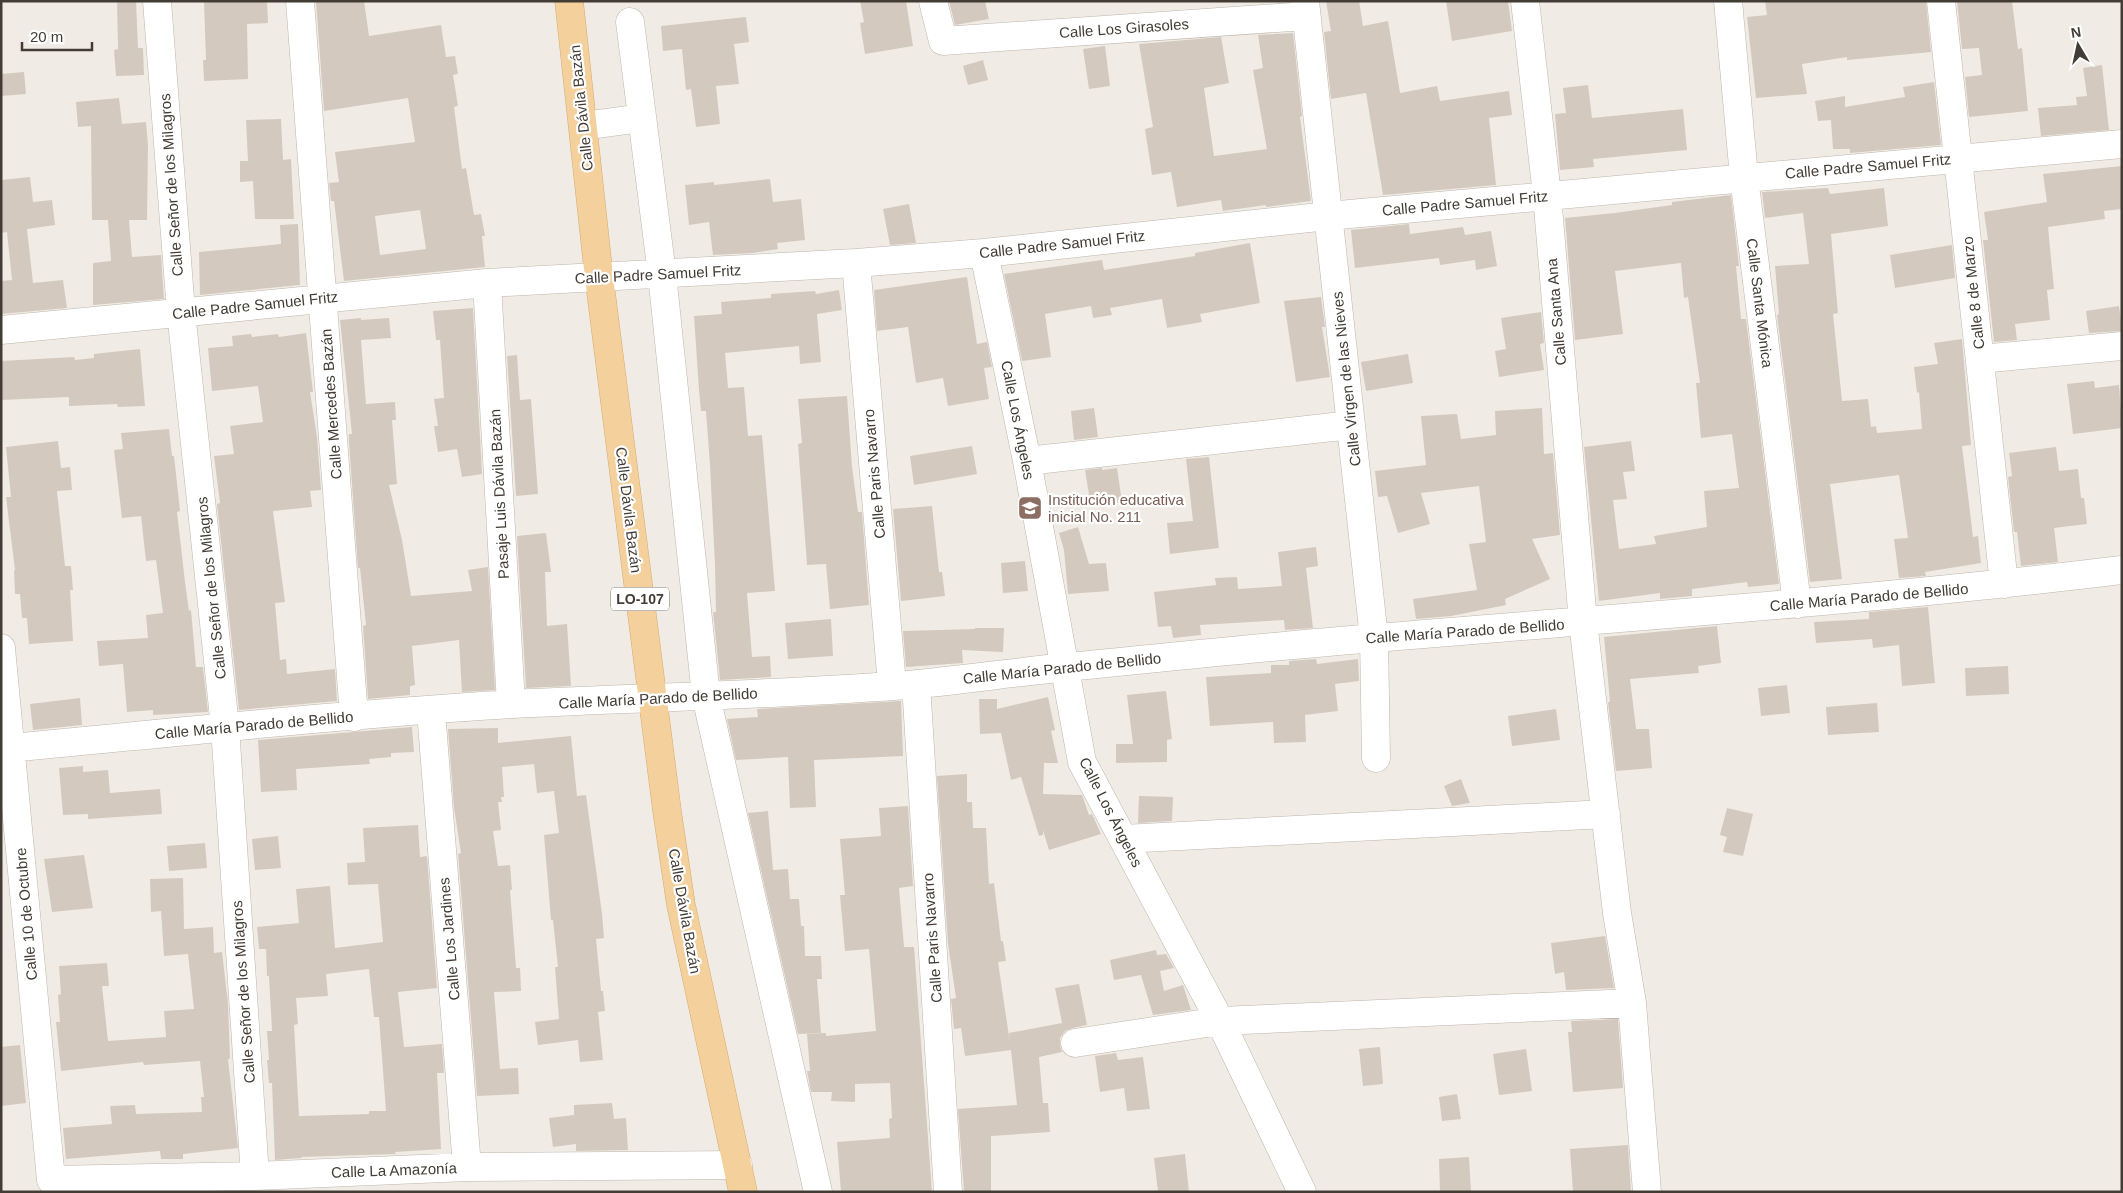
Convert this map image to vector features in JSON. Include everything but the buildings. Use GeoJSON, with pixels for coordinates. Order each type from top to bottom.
{"type":"FeatureCollection","features":[{"type":"Feature","properties":{"kind":"main road","name":"Calle Dávila Bazán"},"geometry":{"type":"LineString","coordinates":[[569,1],[599,277],[652,700],[682,905],[738,1165],[742,1192]]}},
{"type":"Feature","properties":{"kind":"street","name":"Calle Señor de los Milagros"},"geometry":{"type":"LineString","coordinates":[[157,1],[181,312],[225,727],[255,1176]]}},
{"type":"Feature","properties":{"kind":"street","name":"Calle Mercedes Bazán"},"geometry":{"type":"LineString","coordinates":[[300,1],[324,298],[354,717]]}},
{"type":"Feature","properties":{"kind":"street","name":"Calle Los Girasoles"},"geometry":{"type":"LineString","coordinates":[[933,1],[942,41],[1305,8]]}},
{"type":"Feature","properties":{"kind":"street","name":"Calle Santa Ana"},"geometry":{"type":"LineString","coordinates":[[1525,1],[1546,195],[1583,622],[1617,913],[1632,1003],[1647,1192]]}},
{"type":"Feature","properties":{"kind":"street","name":"Calle Santa Mónica"},"geometry":{"type":"LineString","coordinates":[[1728,1],[1744,177],[1797,604]]}},
{"type":"Feature","properties":{"kind":"street","name":"Calle 8 de Marzo"},"geometry":{"type":"LineString","coordinates":[[1941,1],[2004,584]]}},
{"type":"Feature","properties":{"kind":"street","name":"Calle Virgen de las Nieves"},"geometry":{"type":"LineString","coordinates":[[1305,8],[1374,638],[1376,758]]}},
{"type":"Feature","properties":{"kind":"street"},"geometry":{"type":"LineString","coordinates":[[630,22],[662,274],[706,696],[818,1192]]}},
{"type":"Feature","properties":{"kind":"street"},"geometry":{"type":"LineString","coordinates":[[582,126],[642,118]]}},
{"type":"Feature","properties":{"kind":"street","name":"Calle Padre Samuel Fritz"},"geometry":{"type":"LineString","coordinates":[[1,330],[486,283],[856,263],[984,253],[1546,195],[2122,144]]}},
{"type":"Feature","properties":{"kind":"street","name":"Calle Los Ángeles"},"geometry":{"type":"LineString","coordinates":[[984,253],[1027,462],[1082,762],[1220,1021],[1302,1192]]}},
{"type":"Feature","properties":{"kind":"street","name":"Calle Paris Navarro"},"geometry":{"type":"LineString","coordinates":[[856,263],[904,684],[948,1192]]}},
{"type":"Feature","properties":{"kind":"street","name":"Pasaje Luis Dávila Bazán"},"geometry":{"type":"LineString","coordinates":[[486,283],[511,704]]}},
{"type":"Feature","properties":{"kind":"street"},"geometry":{"type":"LineString","coordinates":[[1980,359],[2122,346]]}},
{"type":"Feature","properties":{"kind":"street"},"geometry":{"type":"LineString","coordinates":[[1027,462],[1351,426]]}},
{"type":"Feature","properties":{"kind":"street","name":"Calle María Parado de Bellido"},"geometry":{"type":"LineString","coordinates":[[6,749],[225,727],[511,704],[652,700],[904,684],[1374,638],[1797,604],[2004,584],[2122,570]]}},
{"type":"Feature","properties":{"kind":"street","name":"Calle 10 de Octubre"},"geometry":{"type":"LineString","coordinates":[[1,648],[6,749],[51,1180]]}},
{"type":"Feature","properties":{"kind":"street","name":"Calle Los Jardines"},"geometry":{"type":"LineString","coordinates":[[430,711],[467,1167]]}},
{"type":"Feature","properties":{"kind":"street"},"geometry":{"type":"LineString","coordinates":[[1124,839],[1606,814]]}},
{"type":"Feature","properties":{"kind":"street"},"geometry":{"type":"LineString","coordinates":[[1075,1043],[1220,1021],[1632,1003]]}},
{"type":"Feature","properties":{"kind":"street","name":"Calle La Amazonía"},"geometry":{"type":"LineString","coordinates":[[51,1180],[255,1176],[467,1167],[738,1165]]}},
{"type":"Feature","properties":{"kind":"place","name":"Institución educativa inicial No. 211"},"geometry":{"type":"Point","coordinates":[1030,508]}}]}
